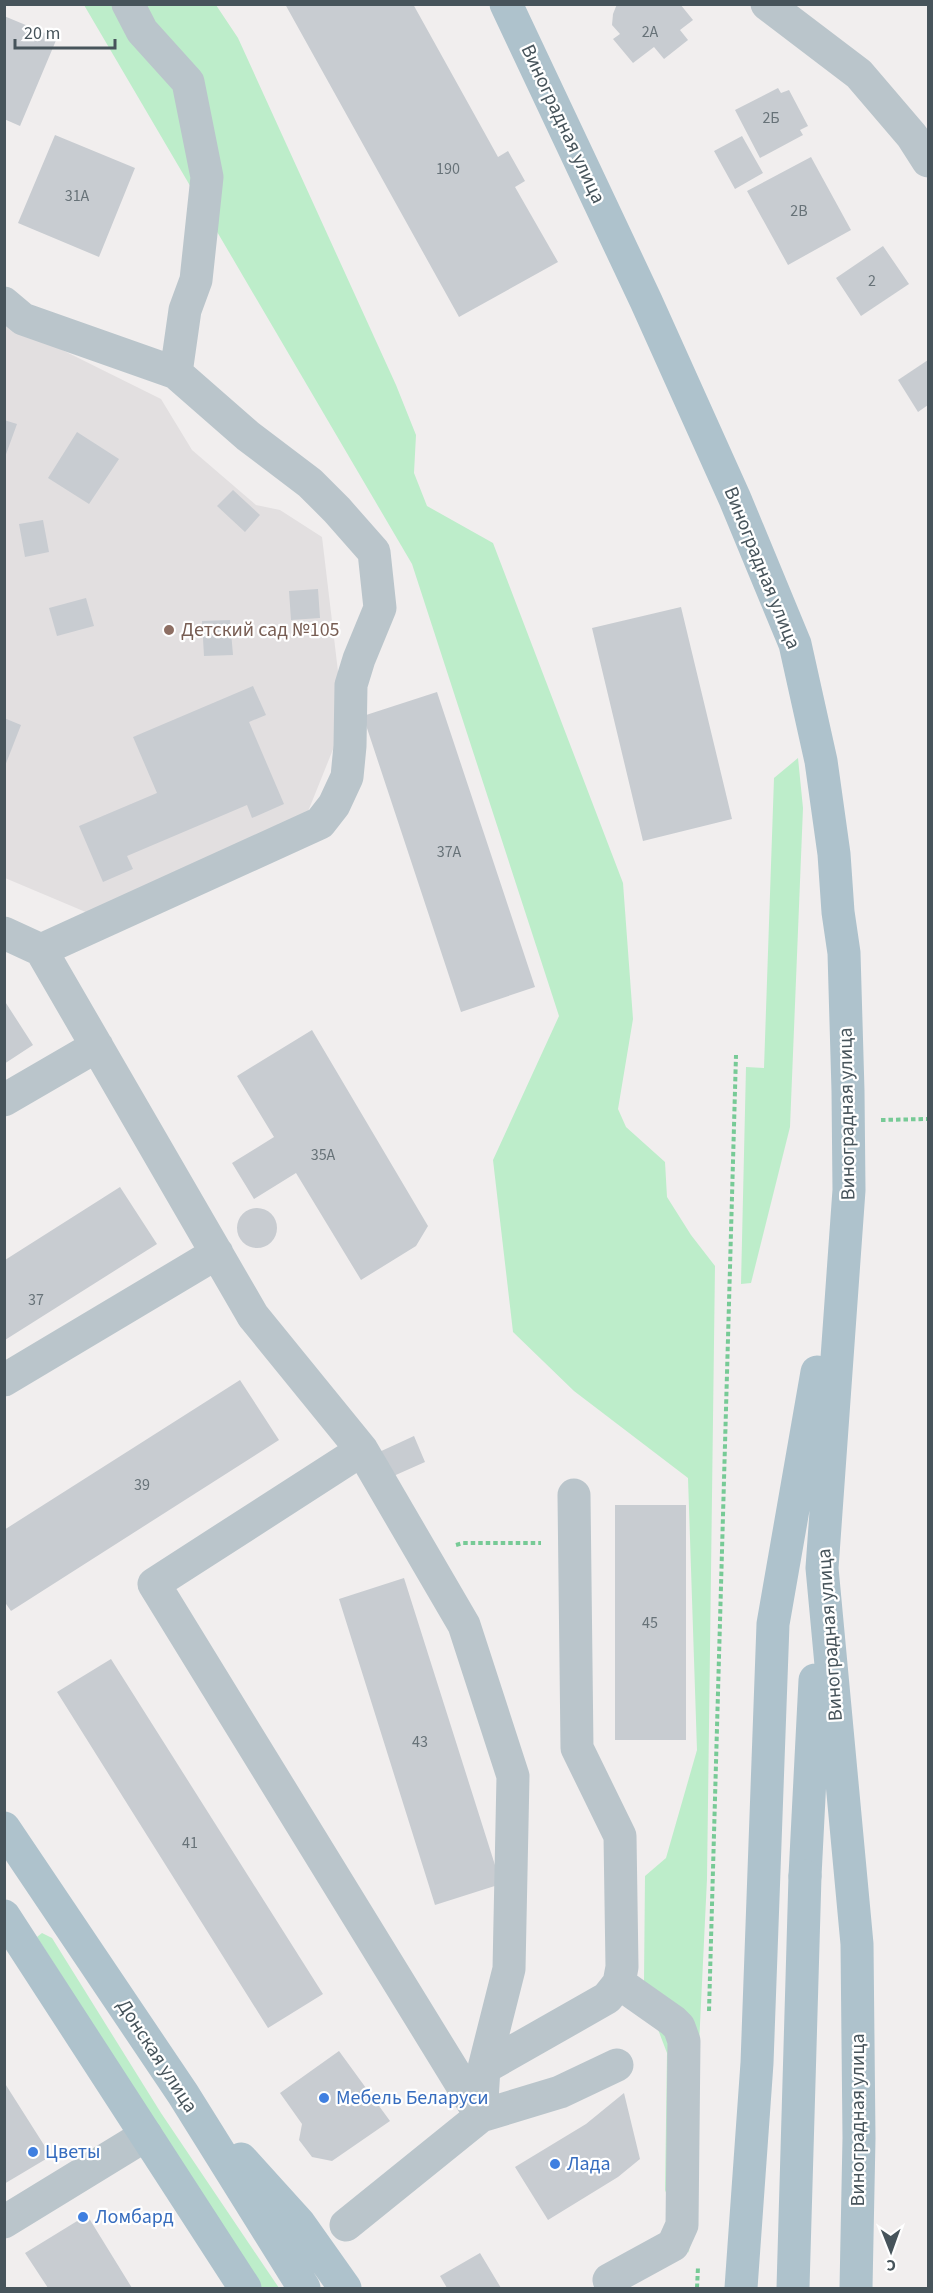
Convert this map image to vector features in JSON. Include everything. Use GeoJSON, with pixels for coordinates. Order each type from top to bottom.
{"type":"FeatureCollection","features":[{"type":"Feature","properties":{"kind":"main road","name":"Виноградная улица"},"geometry":{"type":"LineString","coordinates":[[506,4],[656,322],[735,499],[795,644],[821,761],[834,854],[838,912],[844,953],[849,1190],[822,1568],[857,1944],[859,2138],[856,2289]]}},
{"type":"Feature","properties":{"kind":"main road"},"geometry":{"type":"LineString","coordinates":[[741,2289],[757,2063],[773,1624],[849,1190]]}},
{"type":"Feature","properties":{"kind":"main road"},"geometry":{"type":"LineString","coordinates":[[793,2289],[805,1876],[822,1568]]}},
{"type":"Feature","properties":{"kind":"main road","name":"Донская улица"},"geometry":{"type":"LineString","coordinates":[[4,1828],[183,2094],[304,2289]]}},
{"type":"Feature","properties":{"kind":"main road"},"geometry":{"type":"LineString","coordinates":[[4,1916],[245,2289]]}},
{"type":"Feature","properties":{"kind":"main road"},"geometry":{"type":"LineString","coordinates":[[183,2094],[299,2223],[345,2289]]}},
{"type":"Feature","properties":{"kind":"street"},"geometry":{"type":"LineString","coordinates":[[128,4],[141,31],[189,82],[207,177],[196,280],[185,310],[176,373]]}},
{"type":"Feature","properties":{"kind":"street"},"geometry":{"type":"LineString","coordinates":[[767,4],[859,74],[912,136],[928,161]]}},
{"type":"Feature","properties":{"kind":"street"},"geometry":{"type":"LineString","coordinates":[[4,303],[23,319],[176,373],[248,436],[310,483],[338,510],[374,552],[380,608],[351,685],[347,777],[334,805],[320,823],[40,950]]}},
{"type":"Feature","properties":{"kind":"street"},"geometry":{"type":"LineString","coordinates":[[4,933],[40,950],[253,1316],[362,1450],[464,1625],[513,1776],[509,1969],[484,2068],[481,2116]]}},
{"type":"Feature","properties":{"kind":"street"},"geometry":{"type":"LineString","coordinates":[[4,1100],[97,1046]]}},
{"type":"Feature","properties":{"kind":"street"},"geometry":{"type":"LineString","coordinates":[[4,1380],[217,1253]]}},
{"type":"Feature","properties":{"kind":"street"},"geometry":{"type":"LineString","coordinates":[[362,1450],[154,1584],[481,2116]]}},
{"type":"Feature","properties":{"kind":"street"},"geometry":{"type":"LineString","coordinates":[[484,2068],[607,1998],[619,1983],[622,1966],[620,1836],[577,1748],[574,1495]]}},
{"type":"Feature","properties":{"kind":"street"},"geometry":{"type":"LineString","coordinates":[[609,2280],[673,2245],[682,2225],[684,2041],[679,2027],[673,2021],[619,1983]]}},
{"type":"Feature","properties":{"kind":"street"},"geometry":{"type":"LineString","coordinates":[[346,2224],[481,2116],[560,2092],[617,2065]]}},
{"type":"Feature","properties":{"kind":"street"},"geometry":{"type":"LineString","coordinates":[[4,2222],[146,2135]]}},
{"type":"Feature","properties":{"kind":"path"},"geometry":{"type":"LineString","coordinates":[[715,1817],[736,1055]]}},
{"type":"Feature","properties":{"kind":"path"},"geometry":{"type":"LineString","coordinates":[[874,1114],[878,1120],[928,1119]]}},
{"type":"Feature","properties":{"kind":"path"},"geometry":{"type":"LineString","coordinates":[[424,1556],[463,1543],[574,1543]]}},
{"type":"Feature","properties":{"kind":"shaded area","name":"Детский сад №105"},"geometry":{"type":"Polygon","coordinates":[[[4,325],[22,330],[161,399],[192,450],[256,505],[280,510],[322,537],[344,722],[305,819],[88,913],[5,878],[4,325]]]}},
{"type":"Feature","properties":{"kind":"green space"},"geometry":{"type":"Polygon","coordinates":[[[84,5],[216,5],[238,38],[396,385],[416,435],[414,473],[427,506],[493,543],[623,883],[633,1019],[618,1109],[626,1127],[665,1162],[667,1197],[691,1235],[715,1266],[707,1879],[689,2253],[665,2190],[667,2053],[651,2011],[644,1981],[645,1876],[666,1858],[697,1750],[688,1478],[574,1391],[513,1332],[493,1160],[559,1016],[412,564],[84,5]]]}},
{"type":"Feature","properties":{"kind":"green space"},"geometry":{"type":"Polygon","coordinates":[[[798,758],[803,808],[790,1127],[751,1283],[741,1284],[746,1067],[764,1068],[774,778],[798,758]]]}},
{"type":"Feature","properties":{"kind":"green space"},"geometry":{"type":"Polygon","coordinates":[[[42,1933],[52,1938],[161,2113],[279,2288],[261,2288],[37,1937],[42,1933]]]}},
{"type":"Feature","properties":{"kind":"building"},"geometry":{"type":"Polygon","coordinates":[[[285,4],[413,4],[498,157],[508,151],[525,181],[515,187],[558,262],[459,317],[285,4]]]}},
{"type":"Feature","properties":{"kind":"building"},"geometry":{"type":"Polygon","coordinates":[[[617,4],[680,4],[693,20],[680,30],[688,40],[664,59],[654,47],[633,63],[613,39],[620,34],[612,25],[617,4]]]}},
{"type":"Feature","properties":{"kind":"building"},"geometry":{"type":"Polygon","coordinates":[[[4,16],[57,38],[20,126],[4,119],[4,16]]]}},
{"type":"Feature","properties":{"kind":"building"},"geometry":{"type":"Polygon","coordinates":[[[778,88],[781,93],[789,90],[808,126],[800,130],[803,135],[760,158],[735,110],[778,88]]]}},
{"type":"Feature","properties":{"kind":"building"},"geometry":{"type":"Polygon","coordinates":[[[55,135],[135,168],[99,257],[18,223],[55,135]]]}},
{"type":"Feature","properties":{"kind":"building"},"geometry":{"type":"Polygon","coordinates":[[[742,136],[763,173],[735,189],[714,151],[742,136]]]}},
{"type":"Feature","properties":{"kind":"building"},"geometry":{"type":"Polygon","coordinates":[[[811,157],[851,230],[788,265],[747,191],[811,157]]]}},
{"type":"Feature","properties":{"kind":"building"},"geometry":{"type":"Polygon","coordinates":[[[883,246],[909,284],[861,316],[836,278],[883,246]]]}},
{"type":"Feature","properties":{"kind":"building"},"geometry":{"type":"Polygon","coordinates":[[[928,360],[928,405],[918,412],[898,380],[928,360]]]}},
{"type":"Feature","properties":{"kind":"building"},"geometry":{"type":"Polygon","coordinates":[[[4,420],[17,424],[5,457],[4,457],[4,420]]]}},
{"type":"Feature","properties":{"kind":"building"},"geometry":{"type":"Polygon","coordinates":[[[77,432],[119,459],[89,504],[48,478],[77,432]]]}},
{"type":"Feature","properties":{"kind":"building"},"geometry":{"type":"Polygon","coordinates":[[[233,490],[260,515],[245,532],[217,506],[233,490]]]}},
{"type":"Feature","properties":{"kind":"building"},"geometry":{"type":"Polygon","coordinates":[[[43,520],[49,552],[25,557],[19,524],[43,520]]]}},
{"type":"Feature","properties":{"kind":"building"},"geometry":{"type":"Polygon","coordinates":[[[318,589],[320,618],[291,620],[289,591],[318,589]]]}},
{"type":"Feature","properties":{"kind":"building"},"geometry":{"type":"Polygon","coordinates":[[[86,598],[94,626],[57,636],[49,608],[86,598]]]}},
{"type":"Feature","properties":{"kind":"building"},"geometry":{"type":"Polygon","coordinates":[[[681,607],[732,819],[643,841],[592,628],[681,607]]]}},
{"type":"Feature","properties":{"kind":"building"},"geometry":{"type":"Polygon","coordinates":[[[230,620],[233,655],[204,656],[202,621],[230,620]]]}},
{"type":"Feature","properties":{"kind":"building"},"geometry":{"type":"Polygon","coordinates":[[[253,686],[266,715],[249,722],[284,804],[252,818],[247,805],[127,856],[133,869],[103,882],[79,826],[157,793],[133,737],[253,686]]]}},
{"type":"Feature","properties":{"kind":"building"},"geometry":{"type":"Polygon","coordinates":[[[437,692],[535,987],[461,1012],[363,716],[437,692]]]}},
{"type":"Feature","properties":{"kind":"building"},"geometry":{"type":"Polygon","coordinates":[[[4,718],[21,725],[5,766],[4,766],[4,718]]]}},
{"type":"Feature","properties":{"kind":"building"},"geometry":{"type":"Polygon","coordinates":[[[4,1000],[33,1045],[4,1064],[4,1000]]]}},
{"type":"Feature","properties":{"kind":"building"},"geometry":{"type":"Polygon","coordinates":[[[312,1030],[428,1226],[416,1246],[361,1280],[296,1173],[254,1199],[232,1163],[274,1137],[237,1076],[312,1030]]]}},
{"type":"Feature","properties":{"kind":"building"},"geometry":{"type":"Polygon","coordinates":[[[120,1187],[157,1244],[5,1340],[5,1260],[120,1187]]]}},
{"type":"Feature","properties":{"kind":"building"},"geometry":{"type":"Polygon","coordinates":[[[257,1208],[271,1214],[277,1228],[271,1242],[257,1248],[243,1242],[237,1228],[243,1214],[257,1208]]]}},
{"type":"Feature","properties":{"kind":"building"},"geometry":{"type":"Polygon","coordinates":[[[240,1380],[279,1440],[11,1611],[4,1601],[4,1530],[240,1380]]]}},
{"type":"Feature","properties":{"kind":"building"},"geometry":{"type":"Polygon","coordinates":[[[414,1436],[425,1462],[389,1478],[377,1453],[414,1436]]]}},
{"type":"Feature","properties":{"kind":"building"},"geometry":{"type":"Polygon","coordinates":[[[615,1505],[686,1505],[686,1740],[615,1740],[615,1505]]]}},
{"type":"Feature","properties":{"kind":"building"},"geometry":{"type":"Polygon","coordinates":[[[404,1578],[501,1884],[435,1905],[339,1599],[404,1578]]]}},
{"type":"Feature","properties":{"kind":"building"},"geometry":{"type":"Polygon","coordinates":[[[111,1659],[323,1994],[268,2028],[57,1692],[111,1659]]]}},
{"type":"Feature","properties":{"kind":"building"},"geometry":{"type":"Polygon","coordinates":[[[339,2051],[390,2121],[332,2161],[312,2157],[299,2140],[302,2124],[280,2093],[339,2051]]]}},
{"type":"Feature","properties":{"kind":"building"},"geometry":{"type":"Polygon","coordinates":[[[4,2082],[51,2156],[4,2184],[4,2082]]]}},
{"type":"Feature","properties":{"kind":"building"},"geometry":{"type":"Polygon","coordinates":[[[624,2093],[640,2159],[618,2177],[548,2220],[515,2167],[586,2124],[624,2093]]]}},
{"type":"Feature","properties":{"kind":"building"},"geometry":{"type":"Polygon","coordinates":[[[87,2215],[132,2288],[48,2288],[25,2253],[87,2215]]]}},
{"type":"Feature","properties":{"kind":"building"},"geometry":{"type":"Polygon","coordinates":[[[480,2253],[501,2288],[447,2288],[440,2276],[480,2253]]]}},
{"type":"Feature","properties":{"kind":"place","name":"Детский сад №105"},"geometry":{"type":"Point","coordinates":[169,630]}},
{"type":"Feature","properties":{"kind":"place","name":"Мебель Беларуси"},"geometry":{"type":"Point","coordinates":[324,2098]}},
{"type":"Feature","properties":{"kind":"place","name":"Цветы"},"geometry":{"type":"Point","coordinates":[33,2152]}},
{"type":"Feature","properties":{"kind":"place","name":"Лада"},"geometry":{"type":"Point","coordinates":[555,2164]}},
{"type":"Feature","properties":{"kind":"place","name":"Ломбард"},"geometry":{"type":"Point","coordinates":[83,2217]}}]}
